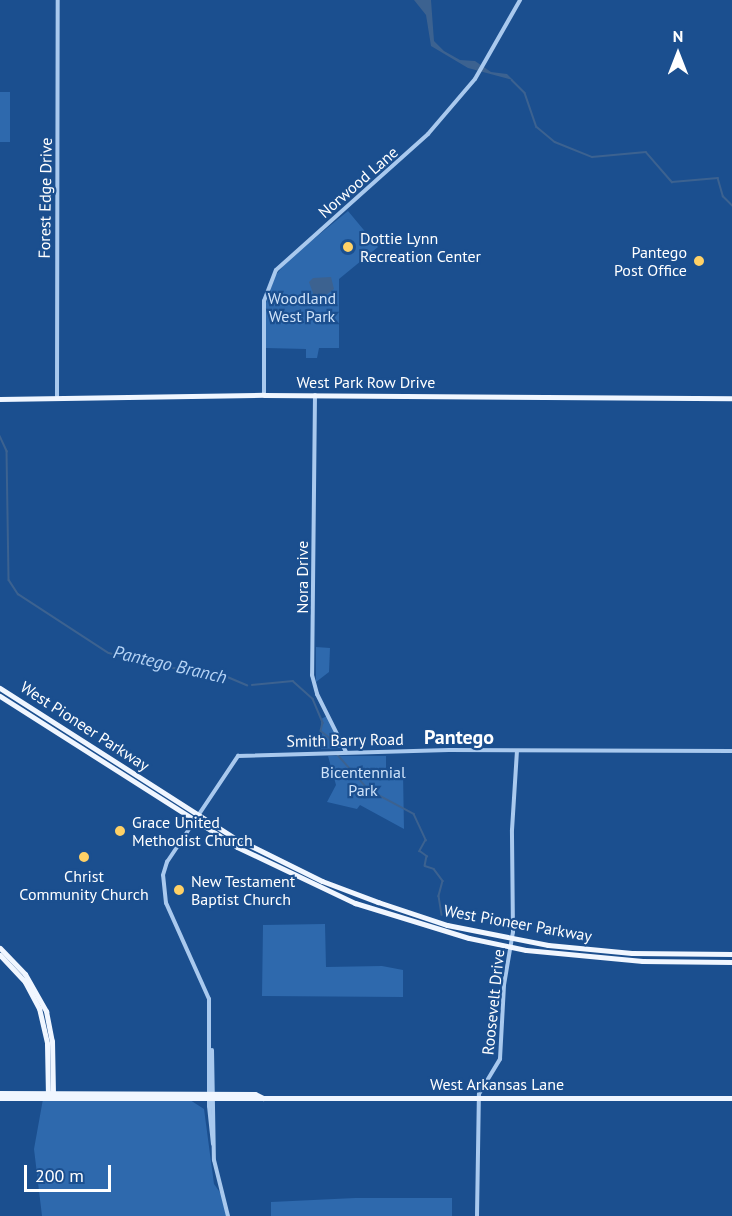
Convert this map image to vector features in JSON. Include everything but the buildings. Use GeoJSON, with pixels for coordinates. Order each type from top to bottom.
{"type":"FeatureCollection","features":[{"type":"Feature","properties":{"kind":"main road","name":"West Park Row Drive"},"geometry":{"type":"LineString","coordinates":[[0,399],[57,396],[264,395],[732,398]]}},
{"type":"Feature","properties":{"kind":"main road","name":"West Pioneer Parkway"},"geometry":{"type":"LineString","coordinates":[[0,688],[235,838],[336,887],[435,922],[512,939],[631,953],[732,954]]}},
{"type":"Feature","properties":{"kind":"main road","name":"West Pioneer Parkway"},"geometry":{"type":"LineString","coordinates":[[0,696],[194,821],[270,864],[355,903],[439,930],[511,947],[642,961],[732,962]]}},
{"type":"Feature","properties":{"kind":"main road"},"geometry":{"type":"LineString","coordinates":[[0,948],[25,974],[46,1011],[52,1041],[50,1096]]}},
{"type":"Feature","properties":{"kind":"main road"},"geometry":{"type":"LineString","coordinates":[[0,955],[25,982],[39,1008],[47,1044],[50,1096]]}},
{"type":"Feature","properties":{"kind":"main road","name":"West Arkansas Lane"},"geometry":{"type":"LineString","coordinates":[[0,1093],[50,1096]]}},
{"type":"Feature","properties":{"kind":"main road","name":"West Arkansas Lane"},"geometry":{"type":"LineString","coordinates":[[0,1098],[50,1096],[732,1098]]}},
{"type":"Feature","properties":{"kind":"street","name":"Forest Edge Drive"},"geometry":{"type":"LineString","coordinates":[[57,396],[58,0]]}},
{"type":"Feature","properties":{"kind":"street","name":"Norwood Lane"},"geometry":{"type":"LineString","coordinates":[[264,395],[264,300],[276,270],[389,174],[458,101],[478,74],[520,0]]}},
{"type":"Feature","properties":{"kind":"street","name":"Nora Drive"},"geometry":{"type":"LineString","coordinates":[[315,395],[312,675],[316,694],[346,752]]}},
{"type":"Feature","properties":{"kind":"street","name":"Roosevelt Drive"},"geometry":{"type":"LineString","coordinates":[[477,1216],[479,1098],[500,1059],[512,939],[512,830],[517,751]]}},
{"type":"Feature","properties":{"kind":"street","name":"Smith Barry Road"},"geometry":{"type":"LineString","coordinates":[[212,1097],[209,999],[166,903],[164,870],[194,821],[240,755],[346,752],[732,751]]}},
{"type":"Feature","properties":{"kind":"street"},"geometry":{"type":"LineString","coordinates":[[212,1097],[213,1144],[228,1216]]}},
{"type":"Feature","properties":{"kind":"green space"},"geometry":{"type":"Polygon","coordinates":[[[0,92],[10,92],[10,142],[0,142],[0,92]]]}},
{"type":"Feature","properties":{"kind":"green space","name":"Woodland West Park"},"geometry":{"type":"Polygon","coordinates":[[[348,211],[378,247],[339,279],[339,348],[319,348],[317,358],[306,358],[306,349],[266,348],[266,303],[275,276],[288,260],[348,211]]]}},
{"type":"Feature","properties":{"kind":"green space"},"geometry":{"type":"Polygon","coordinates":[[[316,647],[330,648],[329,672],[316,682],[316,647]]]}},
{"type":"Feature","properties":{"kind":"green space","name":"Bicentennial Park"},"geometry":{"type":"Polygon","coordinates":[[[327,716],[342,745],[341,748],[321,749],[321,719],[327,716]]]}},
{"type":"Feature","properties":{"kind":"green space","name":"Bicentennial Park"},"geometry":{"type":"Polygon","coordinates":[[[328,756],[386,756],[386,773],[403,773],[404,829],[360,805],[357,809],[327,802],[336,785],[328,756]]]}},
{"type":"Feature","properties":{"kind":"green space"},"geometry":{"type":"Polygon","coordinates":[[[325,924],[326,967],[382,966],[403,970],[403,997],[262,996],[263,925],[325,924]]]}},
{"type":"Feature","properties":{"kind":"green space"},"geometry":{"type":"Polygon","coordinates":[[[43,1099],[190,1100],[204,1109],[214,1184],[224,1198],[227,1216],[42,1216],[34,1149],[43,1099]]]}},
{"type":"Feature","properties":{"kind":"green space"},"geometry":{"type":"Polygon","coordinates":[[[355,1198],[452,1198],[452,1216],[271,1216],[271,1202],[355,1198]]]}},
{"type":"Feature","properties":{"kind":"shaded area"},"geometry":{"type":"Polygon","coordinates":[[[414,0],[431,0],[434,41],[444,51],[460,60],[475,61],[491,72],[507,74],[513,80],[468,68],[431,46],[426,15],[414,0]]]}},
{"type":"Feature","properties":{"kind":"shaded area"},"geometry":{"type":"Polygon","coordinates":[[[331,277],[334,289],[325,296],[326,302],[320,304],[319,300],[311,299],[313,293],[309,282],[313,278],[331,277]]]}},
{"type":"Feature","properties":{"kind":"waterway"},"geometry":{"type":"LineString","coordinates":[[512,80],[525,93],[537,127],[555,142],[592,157],[646,152],[672,182],[718,178],[723,196],[732,205]]}},
{"type":"Feature","properties":{"kind":"waterway","name":"Pantego Branch"},"geometry":{"type":"LineString","coordinates":[[0,436],[7,451],[9,580],[18,594],[109,653],[162,667],[216,672],[247,685]]}},
{"type":"Feature","properties":{"kind":"waterway","name":"Pantego Branch"},"geometry":{"type":"LineString","coordinates":[[252,685],[293,681],[313,699],[323,723],[321,731],[330,738],[332,746]]}},
{"type":"Feature","properties":{"kind":"waterway","name":"Pantego Branch"},"geometry":{"type":"LineString","coordinates":[[337,754],[369,790],[414,814],[426,840],[420,851],[427,856],[425,866],[434,869],[443,881],[439,896],[442,915]]}},
{"type":"Feature","properties":{"kind":"place","name":"Dottie Lynn Recreation Center"},"geometry":{"type":"Point","coordinates":[348,247]}},
{"type":"Feature","properties":{"kind":"place","name":"Pantego Post Office"},"geometry":{"type":"Point","coordinates":[699,261]}},
{"type":"Feature","properties":{"kind":"place","name":"Grace United Methodist Church"},"geometry":{"type":"Point","coordinates":[120,831]}},
{"type":"Feature","properties":{"kind":"place","name":"Christ Community Church"},"geometry":{"type":"Point","coordinates":[84,857]}},
{"type":"Feature","properties":{"kind":"place","name":"New Testament Baptist Church"},"geometry":{"type":"Point","coordinates":[179,890]}},
{"type":"Feature","properties":{"kind":"district","name":"Pantego"},"geometry":{"type":"Point","coordinates":[459,737]}}]}
